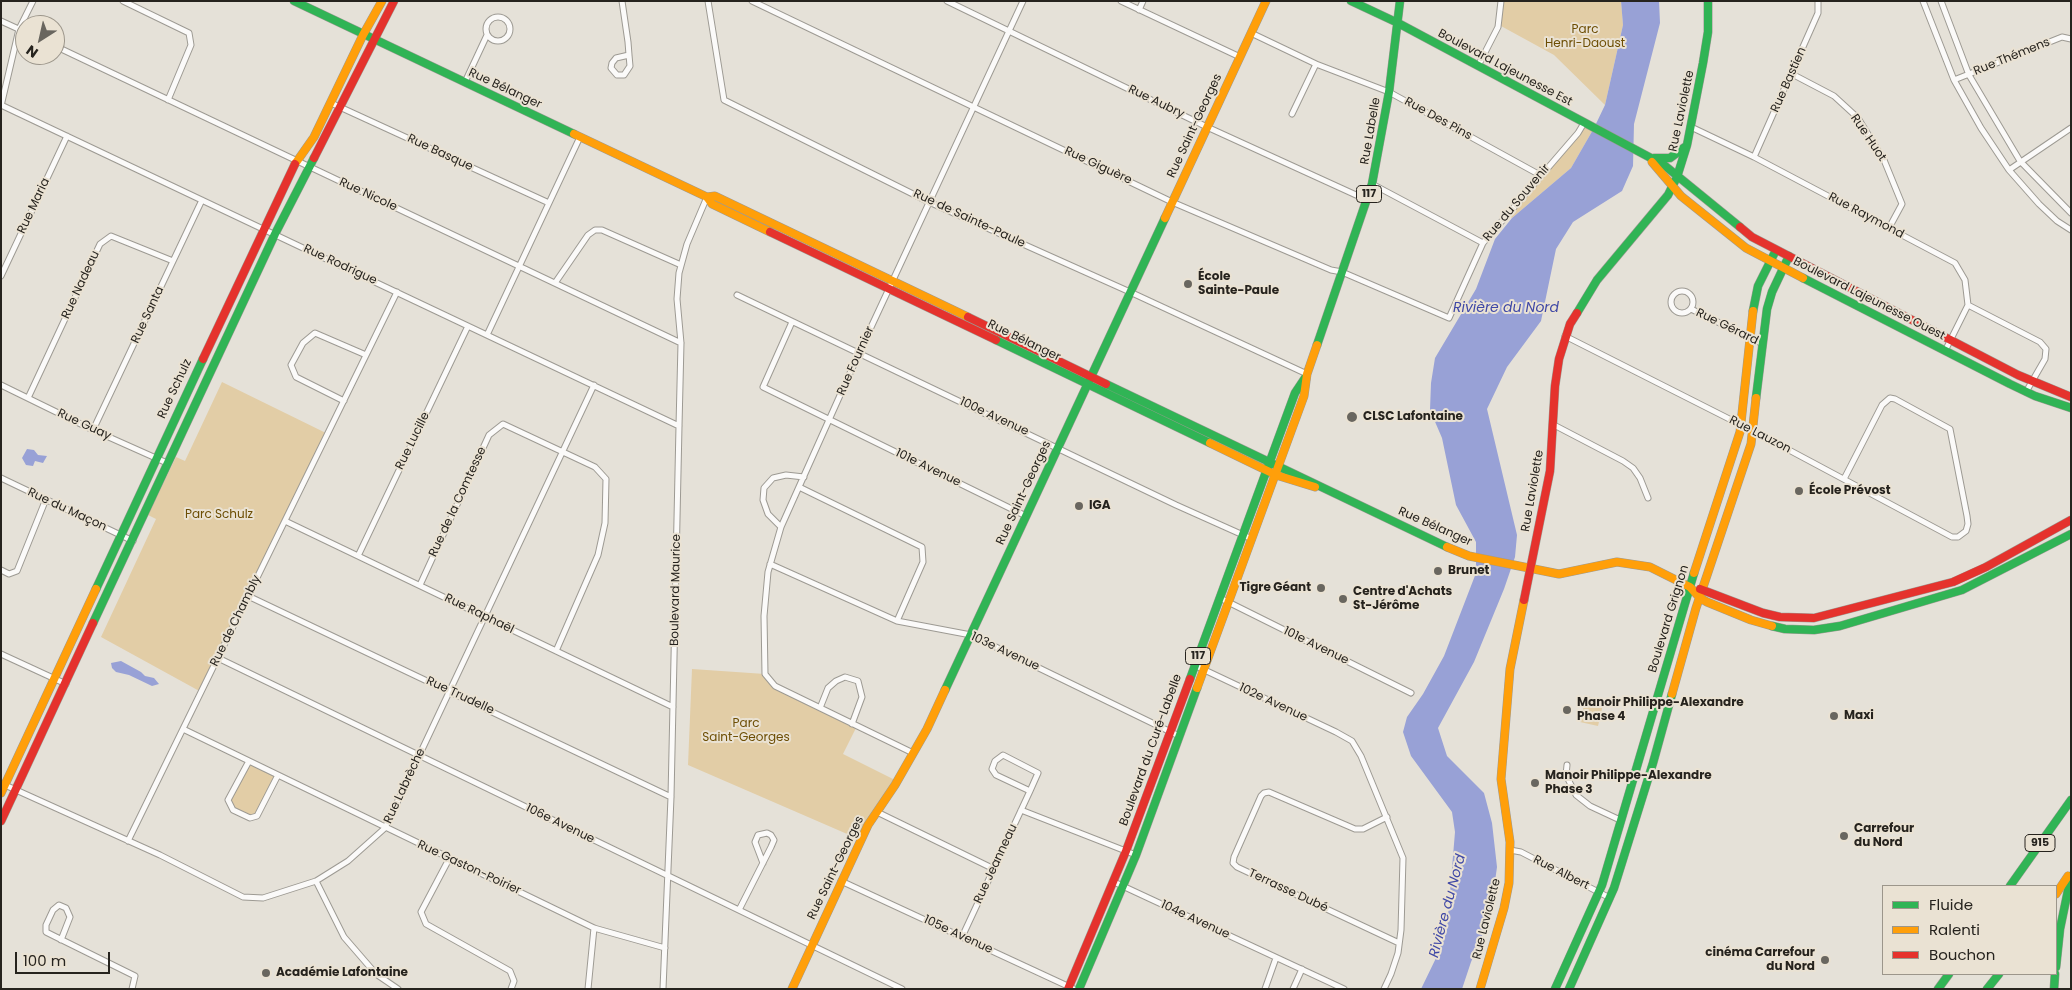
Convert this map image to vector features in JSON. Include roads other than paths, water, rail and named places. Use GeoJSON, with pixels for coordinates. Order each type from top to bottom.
{"type":"FeatureCollection","features":[{"type":"Feature","properties":{"kind":"main road","name":"Rue Bélanger"},"geometry":{"type":"LineString","coordinates":[[294,1],[707,197],[712,204],[1267,471],[1336,493]]}},
{"type":"Feature","properties":{"kind":"main road","name":"Rue Schulz"},"geometry":{"type":"LineString","coordinates":[[1,793],[263,229],[297,161],[314,137],[363,34],[382,1]]}},
{"type":"Feature","properties":{"kind":"main road","name":"Rue Schulz"},"geometry":{"type":"LineString","coordinates":[[1,821],[275,234],[394,1]]}},
{"type":"Feature","properties":{"kind":"main road","name":"Rue Saint-Georges"},"geometry":{"type":"LineString","coordinates":[[792,989],[868,826],[927,729],[1266,1]]}},
{"type":"Feature","properties":{"kind":"main road","name":"Boulevard Lajeunesse Est"},"geometry":{"type":"LineString","coordinates":[[1351,1],[1398,23],[1664,165],[1677,177]]}},
{"type":"Feature","properties":{"kind":"main road","name":"Rue Laviolette"},"geometry":{"type":"LineString","coordinates":[[1480,989],[1506,899],[1510,850],[1502,787],[1502,766],[1510,669],[1550,471],[1555,386],[1559,359],[1565,336],[1576,312],[1597,280],[1628,241],[1656,211],[1677,177],[1687,145],[1706,47],[1708,1]]}},
{"type":"Feature","properties":{"kind":"main road","name":"Rue Labelle"},"geometry":{"type":"LineString","coordinates":[[1271,461],[1296,393],[1307,374],[1372,184],[1389,92],[1399,3]]}},
{"type":"Feature","properties":{"kind":"main road"},"geometry":{"type":"LineString","coordinates":[[1644,155],[1661,159],[1670,158],[1687,145]]}},
{"type":"Feature","properties":{"kind":"main road","name":"Boulevard Lajeunesse Est"},"geometry":{"type":"LineString","coordinates":[[1644,155],[1672,186]]}},
{"type":"Feature","properties":{"kind":"main road","name":"Boulevard Lajeunesse Ouest"},"geometry":{"type":"LineString","coordinates":[[1677,177],[1743,231],[1776,250],[2032,382],[2071,397]]}},
{"type":"Feature","properties":{"kind":"main road","name":"Boulevard Lajeunesse Ouest"},"geometry":{"type":"LineString","coordinates":[[1672,186],[1681,196],[1739,243],[1771,261],[2026,392],[2071,408]]}},
{"type":"Feature","properties":{"kind":"main road","name":"Rue Bélanger"},"geometry":{"type":"LineString","coordinates":[[707,197],[715,196],[824,247],[1469,556],[1529,569],[1570,574],[1604,564],[1627,562],[1650,567],[1690,588]]}},
{"type":"Feature","properties":{"kind":"main road"},"geometry":{"type":"LineString","coordinates":[[820,256],[824,247]]}},
{"type":"Feature","properties":{"kind":"main road","name":"Boulevard Grignon"},"geometry":{"type":"LineString","coordinates":[[1555,989],[1598,892],[1610,860],[1620,820],[1741,425],[1755,296],[1776,250]]}},
{"type":"Feature","properties":{"kind":"main road","name":"Boulevard Grignon"},"geometry":{"type":"LineString","coordinates":[[1569,989],[1610,898],[1654,763],[1700,598],[1753,431],[1769,300],[1789,256]]}},
{"type":"Feature","properties":{"kind":"main road"},"geometry":{"type":"LineString","coordinates":[[948,318],[952,309]]}},
{"type":"Feature","properties":{"kind":"main road"},"geometry":{"type":"LineString","coordinates":[[984,335],[988,326]]}},
{"type":"Feature","properties":{"kind":"main road"},"geometry":{"type":"LineString","coordinates":[[1046,365],[1050,356]]}},
{"type":"Feature","properties":{"kind":"main road"},"geometry":{"type":"LineString","coordinates":[[198,368],[210,374]]}},
{"type":"Feature","properties":{"kind":"main road","name":"Rue Labelle"},"geometry":{"type":"LineString","coordinates":[[1280,466],[1304,396],[1307,374]]}},
{"type":"Feature","properties":{"kind":"main road","name":"Boulevard du Curé-Labelle"},"geometry":{"type":"LineString","coordinates":[[1070,988],[1126,851],[1271,461]]}},
{"type":"Feature","properties":{"kind":"main road","name":"Boulevard du Curé-Labelle"},"geometry":{"type":"LineString","coordinates":[[1079,989],[1136,855],[1178,736],[1280,466]]}},
{"type":"Feature","properties":{"kind":"main road"},"geometry":{"type":"LineString","coordinates":[[1690,588],[1703,589],[1763,614],[1780,617],[1814,618],[1953,582],[1986,567],[2071,520]]}},
{"type":"Feature","properties":{"kind":"main road"},"geometry":{"type":"LineString","coordinates":[[1690,588],[1700,598],[1751,620],[1773,627],[1800,630],[1827,629],[1962,590],[2071,534]]}},
{"type":"Feature","properties":{"kind":"main road"},"geometry":{"type":"LineString","coordinates":[[91,598],[103,604]]}},
{"type":"Feature","properties":{"kind":"main road","name":"915"},"geometry":{"type":"LineString","coordinates":[[2011,885],[2071,800]]}},
{"type":"Feature","properties":{"kind":"main road"},"geometry":{"type":"LineString","coordinates":[[2057,893],[2071,872]]}},
{"type":"Feature","properties":{"kind":"main road"},"geometry":{"type":"LineString","coordinates":[[2057,958],[2060,930],[2071,876]]}},
{"type":"Feature","properties":{"kind":"main road"},"geometry":{"type":"LineString","coordinates":[[1938,989],[1948,975]]}},
{"type":"Feature","properties":{"kind":"main road"},"geometry":{"type":"LineString","coordinates":[[1988,989],[1998,975]]}},
{"type":"Feature","properties":{"kind":"main road"},"geometry":{"type":"LineString","coordinates":[[2054,989],[2055,975]]}},
{"type":"Feature","properties":{"kind":"street"},"geometry":{"type":"LineString","coordinates":[[26,15],[33,1]]}},
{"type":"Feature","properties":{"kind":"street"},"geometry":{"type":"LineString","coordinates":[[123,1],[189,33],[191,45],[168,100]]}},
{"type":"Feature","properties":{"kind":"street"},"geometry":{"type":"LineString","coordinates":[[622,1],[629,55],[630,66],[628,72],[624,75],[617,75],[611,68],[612,63],[616,58],[629,55]]}},
{"type":"Feature","properties":{"kind":"street","name":"Rue de Sainte-Paule"},"geometry":{"type":"LineString","coordinates":[[708,1],[724,100],[929,202],[1307,374]]}},
{"type":"Feature","properties":{"kind":"street","name":"Rue Giguère"},"geometry":{"type":"LineString","coordinates":[[752,1],[1172,202],[1449,318]]}},
{"type":"Feature","properties":{"kind":"street","name":"Rue Aubry"},"geometry":{"type":"LineString","coordinates":[[947,1],[1208,127],[1367,200]]}},
{"type":"Feature","properties":{"kind":"street","name":"Rue Fournier"},"geometry":{"type":"LineString","coordinates":[[913,753],[775,686],[765,674],[764,616],[768,572],[781,528],[799,487],[859,353],[1023,1]]}},
{"type":"Feature","properties":{"kind":"street"},"geometry":{"type":"LineString","coordinates":[[1121,1],[1240,57]]}},
{"type":"Feature","properties":{"kind":"street"},"geometry":{"type":"LineString","coordinates":[[1139,10],[1143,1]]}},
{"type":"Feature","properties":{"kind":"street"},"geometry":{"type":"LineString","coordinates":[[1478,66],[1498,26],[1501,1]]}},
{"type":"Feature","properties":{"kind":"street","name":"Rue Bastien"},"geometry":{"type":"LineString","coordinates":[[1754,158],[1818,13],[1818,1]]}},
{"type":"Feature","properties":{"kind":"street"},"geometry":{"type":"LineString","coordinates":[[1924,1],[1954,80],[1980,128],[2009,170],[2039,204],[2057,221],[2071,230]]}},
{"type":"Feature","properties":{"kind":"street"},"geometry":{"type":"LineString","coordinates":[[1941,1],[1969,75],[2020,161],[2071,214]]}},
{"type":"Feature","properties":{"kind":"street"},"geometry":{"type":"LineString","coordinates":[[465,82],[487,35],[486,25],[491,19],[502,17],[508,22],[510,28],[506,38],[496,41],[487,35]]}},
{"type":"Feature","properties":{"kind":"street"},"geometry":{"type":"LineString","coordinates":[[1,21],[15,27]]}},
{"type":"Feature","properties":{"kind":"street","name":"Rue Des Pins"},"geometry":{"type":"LineString","coordinates":[[1251,33],[1316,64],[1389,92],[1540,175]]}},
{"type":"Feature","properties":{"kind":"street","name":"Rue Thémens"},"geometry":{"type":"LineString","coordinates":[[1954,80],[2062,37],[2071,39]]}},
{"type":"Feature","properties":{"kind":"street"},"geometry":{"type":"LineString","coordinates":[[1,105],[15,46]]}},
{"type":"Feature","properties":{"kind":"street","name":"Rue Nicole"},"geometry":{"type":"LineString","coordinates":[[65,51],[681,343]]}},
{"type":"Feature","properties":{"kind":"street"},"geometry":{"type":"LineString","coordinates":[[1292,114],[1316,64]]}},
{"type":"Feature","properties":{"kind":"street","name":"Rue Huot"},"geometry":{"type":"LineString","coordinates":[[1792,74],[1834,96],[1858,118],[1884,160],[1902,204],[1889,228]]}},
{"type":"Feature","properties":{"kind":"street","name":"Rue Basque"},"geometry":{"type":"LineString","coordinates":[[331,102],[549,203]]}},
{"type":"Feature","properties":{"kind":"street","name":"Rue Rodrigue"},"geometry":{"type":"LineString","coordinates":[[1,105],[679,426]]}},
{"type":"Feature","properties":{"kind":"street","name":"Rue du Souvenir"},"geometry":{"type":"LineString","coordinates":[[1449,318],[1483,243],[1578,133],[1584,123]]}},
{"type":"Feature","properties":{"kind":"street","name":"Rue Raymond"},"geometry":{"type":"LineString","coordinates":[[1691,127],[1955,263],[1965,280],[1968,306]]}},
{"type":"Feature","properties":{"kind":"street"},"geometry":{"type":"LineString","coordinates":[[2009,170],[2071,128]]}},
{"type":"Feature","properties":{"kind":"street","name":"Rue Maria"},"geometry":{"type":"LineString","coordinates":[[1,276],[68,136]]}},
{"type":"Feature","properties":{"kind":"street"},"geometry":{"type":"LineString","coordinates":[[487,334],[580,137]]}},
{"type":"Feature","properties":{"kind":"street"},"geometry":{"type":"LineString","coordinates":[[1372,184],[1483,243]]}},
{"type":"Feature","properties":{"kind":"street","name":"Boulevard Maurice"},"geometry":{"type":"LineString","coordinates":[[663,989],[671,796],[681,343],[677,299],[679,273],[687,244],[707,197]]}},
{"type":"Feature","properties":{"kind":"street","name":"Rue Santa"},"geometry":{"type":"LineString","coordinates":[[93,430],[202,200]]}},
{"type":"Feature","properties":{"kind":"street"},"geometry":{"type":"LineString","coordinates":[[555,283],[588,235],[595,230],[602,230],[681,265]]}},
{"type":"Feature","properties":{"kind":"street","name":"Rue Nadeau"},"geometry":{"type":"LineString","coordinates":[[28,398],[100,244],[111,236],[173,261]]}},
{"type":"Feature","properties":{"kind":"street","name":"Rue Gérard"},"geometry":{"type":"LineString","coordinates":[[1691,309],[1694,301],[1689,293],[1681,291],[1675,293],[1671,300],[1673,309],[1681,313],[1691,309],[1763,344]]}},
{"type":"Feature","properties":{"kind":"street","name":"Rue de Chambly"},"geometry":{"type":"LineString","coordinates":[[128,840],[397,292]]}},
{"type":"Feature","properties":{"kind":"street","name":"100e Avenue"},"geometry":{"type":"LineString","coordinates":[[737,295],[1176,505],[1252,539]]}},
{"type":"Feature","properties":{"kind":"street"},"geometry":{"type":"LineString","coordinates":[[1945,351],[1968,306],[2044,345],[2047,354],[2026,392]]}},
{"type":"Feature","properties":{"kind":"street","name":"101e Avenue"},"geometry":{"type":"LineString","coordinates":[[792,322],[763,387],[1026,516]]}},
{"type":"Feature","properties":{"kind":"street","name":"Rue Lucille"},"geometry":{"type":"LineString","coordinates":[[358,556],[468,326]]}},
{"type":"Feature","properties":{"kind":"street"},"geometry":{"type":"LineString","coordinates":[[344,401],[296,377],[291,365],[303,343],[316,333],[366,355]]}},
{"type":"Feature","properties":{"kind":"street","name":"Rue Lauzon"},"geometry":{"type":"LineString","coordinates":[[1565,336],[1753,431],[1952,537],[1962,535],[1968,524],[1950,429],[1890,398],[1882,404],[1844,479]]}},
{"type":"Feature","properties":{"kind":"street","name":"Rue Guay"},"geometry":{"type":"LineString","coordinates":[[1,385],[93,430],[167,463]]}},
{"type":"Feature","properties":{"kind":"street","name":"Rue Labrèche"},"geometry":{"type":"LineString","coordinates":[[5,785],[128,840],[243,897],[262,898],[316,881],[348,861],[385,828],[594,385]]}},
{"type":"Feature","properties":{"kind":"street","name":"Rue de la Comtesse"},"geometry":{"type":"LineString","coordinates":[[420,585],[489,435],[503,424],[595,467],[606,479],[605,524],[598,555],[556,651]]}},
{"type":"Feature","properties":{"kind":"street"},"geometry":{"type":"LineString","coordinates":[[1554,425],[1616,457],[1633,468],[1640,478],[1648,498]]}},
{"type":"Feature","properties":{"kind":"street"},"geometry":{"type":"LineString","coordinates":[[781,528],[768,514],[764,500],[764,488],[773,478],[786,475],[804,477]]}},
{"type":"Feature","properties":{"kind":"street","name":"Rue du Maçon"},"geometry":{"type":"LineString","coordinates":[[1,478],[133,541]]}},
{"type":"Feature","properties":{"kind":"street"},"geometry":{"type":"LineString","coordinates":[[799,487],[922,547],[923,562],[897,621]]}},
{"type":"Feature","properties":{"kind":"street"},"geometry":{"type":"LineString","coordinates":[[1,570],[9,574],[17,571],[46,499]]}},
{"type":"Feature","properties":{"kind":"street","name":"Rue Raphaël"},"geometry":{"type":"LineString","coordinates":[[285,521],[673,707]]}},
{"type":"Feature","properties":{"kind":"street","name":"103e Avenue"},"geometry":{"type":"LineString","coordinates":[[770,564],[897,621],[971,634],[1178,736]]}},
{"type":"Feature","properties":{"kind":"street","name":"Rue Trudelle"},"geometry":{"type":"LineString","coordinates":[[248,596],[671,796]]}},
{"type":"Feature","properties":{"kind":"street","name":"101e Avenue"},"geometry":{"type":"LineString","coordinates":[[1220,598],[1411,693]]}},
{"type":"Feature","properties":{"kind":"street"},"geometry":{"type":"LineString","coordinates":[[1,654],[66,684]]}},
{"type":"Feature","properties":{"kind":"street","name":"106e Avenue"},"geometry":{"type":"LineString","coordinates":[[218,658],[902,989]]}},
{"type":"Feature","properties":{"kind":"street","name":"102e Avenue"},"geometry":{"type":"LineString","coordinates":[[1194,665],[1352,741],[1361,756],[1388,817]]}},
{"type":"Feature","properties":{"kind":"street"},"geometry":{"type":"LineString","coordinates":[[820,708],[828,688],[836,681],[845,677],[858,681],[862,698],[852,724]]}},
{"type":"Feature","properties":{"kind":"street","name":"Rue Gaston-Poirier"},"geometry":{"type":"LineString","coordinates":[[183,729],[594,928],[664,948]]}},
{"type":"Feature","properties":{"kind":"street","name":"Rue Jeanneau"},"geometry":{"type":"LineString","coordinates":[[962,937],[994,869],[1030,791],[1038,773],[1003,755],[995,761],[992,769],[996,775],[1030,791]]}},
{"type":"Feature","properties":{"kind":"street"},"geometry":{"type":"LineString","coordinates":[[249,761],[228,800],[233,810],[250,818],[257,816],[278,775]]}},
{"type":"Feature","properties":{"kind":"street"},"geometry":{"type":"LineString","coordinates":[[1567,766],[1566,775],[1576,795],[1595,809],[1620,820]]}},
{"type":"Feature","properties":{"kind":"street","name":"Terrasse Dubé"},"geometry":{"type":"LineString","coordinates":[[1388,817],[1363,829],[1356,829],[1269,792],[1264,793],[1260,796],[1237,848],[1233,863],[1237,867],[1399,943]]}},
{"type":"Feature","properties":{"kind":"street"},"geometry":{"type":"LineString","coordinates":[[1021,810],[1136,855]]}},
{"type":"Feature","properties":{"kind":"street"},"geometry":{"type":"LineString","coordinates":[[877,812],[994,869]]}},
{"type":"Feature","properties":{"kind":"street"},"geometry":{"type":"LineString","coordinates":[[1384,989],[1391,974],[1399,943],[1403,895],[1403,858],[1388,817]]}},
{"type":"Feature","properties":{"kind":"street"},"geometry":{"type":"LineString","coordinates":[[739,910],[763,863],[774,840],[771,834],[767,833],[758,835],[755,842],[763,863]]}},
{"type":"Feature","properties":{"kind":"street","name":"Rue Albert"},"geometry":{"type":"LineString","coordinates":[[1510,850],[1521,852],[1610,898]]}},
{"type":"Feature","properties":{"kind":"street"},"geometry":{"type":"LineString","coordinates":[[450,859],[421,912],[426,924],[510,971],[514,981],[511,989]]}},
{"type":"Feature","properties":{"kind":"street"},"geometry":{"type":"LineString","coordinates":[[316,881],[344,938],[376,974],[398,989]]}},
{"type":"Feature","properties":{"kind":"street","name":"105e Avenue"},"geometry":{"type":"LineString","coordinates":[[841,881],[1070,988]]}},
{"type":"Feature","properties":{"kind":"street","name":"104e Avenue"},"geometry":{"type":"LineString","coordinates":[[1114,882],[1344,989]]}},
{"type":"Feature","properties":{"kind":"street"},"geometry":{"type":"LineString","coordinates":[[61,940],[70,917],[66,908],[59,905],[53,910],[46,925],[46,932],[61,940],[134,976],[132,989]]}},
{"type":"Feature","properties":{"kind":"street"},"geometry":{"type":"LineString","coordinates":[[588,989],[594,928]]}},
{"type":"Feature","properties":{"kind":"street"},"geometry":{"type":"LineString","coordinates":[[1265,989],[1276,958]]}},
{"type":"Feature","properties":{"kind":"street"},"geometry":{"type":"LineString","coordinates":[[1293,989],[1302,969]]}},
{"type":"Feature","properties":{"kind":"water","name":"Rivière du Nord"},"geometry":{"type":"Polygon","coordinates":[[[1621,1],[1659,1],[1660,23],[1634,124],[1633,166],[1622,191],[1573,222],[1556,249],[1541,321],[1507,367],[1487,409],[1517,535],[1515,557],[1474,662],[1438,728],[1447,756],[1484,793],[1492,823],[1497,867],[1490,917],[1462,989],[1421,989],[1437,956],[1447,928],[1455,832],[1452,812],[1411,756],[1403,732],[1407,717],[1423,694],[1444,656],[1476,573],[1476,542],[1456,505],[1442,438],[1430,410],[1431,383],[1435,358],[1476,289],[1495,239],[1512,218],[1571,168],[1594,128],[1605,105],[1623,25],[1621,1]]]}},
{"type":"Feature","properties":{"kind":"water"},"geometry":{"type":"Polygon","coordinates":[[[27,449],[34,450],[38,455],[47,456],[43,463],[35,461],[33,466],[26,465],[22,458],[27,449]]]}},
{"type":"Feature","properties":{"kind":"water"},"geometry":{"type":"Polygon","coordinates":[[[121,661],[145,676],[154,678],[159,684],[152,686],[129,675],[116,672],[112,668],[111,663],[121,661]]]}},
{"type":"Feature","properties":{"kind":"place","name":"École Sainte-Paule"},"geometry":{"type":"Point","coordinates":[1188,284]}},
{"type":"Feature","properties":{"kind":"place","name":"CLSC Lafontaine"},"geometry":{"type":"Point","coordinates":[1352,417]}},
{"type":"Feature","properties":{"kind":"place","name":"École Prévost"},"geometry":{"type":"Point","coordinates":[1799,491]}},
{"type":"Feature","properties":{"kind":"place","name":"IGA"},"geometry":{"type":"Point","coordinates":[1079,506]}},
{"type":"Feature","properties":{"kind":"place","name":"Brunet"},"geometry":{"type":"Point","coordinates":[1438,571]}},
{"type":"Feature","properties":{"kind":"place","name":"Tigre Géant"},"geometry":{"type":"Point","coordinates":[1321,588]}},
{"type":"Feature","properties":{"kind":"place","name":"Centre d'Achats St-Jérôme"},"geometry":{"type":"Point","coordinates":[1343,599]}},
{"type":"Feature","properties":{"kind":"place","name":"Manoir Philippe-Alexandre Phase 4"},"geometry":{"type":"Point","coordinates":[1567,710]}},
{"type":"Feature","properties":{"kind":"place","name":"Maxi"},"geometry":{"type":"Point","coordinates":[1834,716]}},
{"type":"Feature","properties":{"kind":"place","name":"Manoir Philippe-Alexandre Phase 3"},"geometry":{"type":"Point","coordinates":[1535,783]}},
{"type":"Feature","properties":{"kind":"place","name":"Carrefour du Nord"},"geometry":{"type":"Point","coordinates":[1844,836]}},
{"type":"Feature","properties":{"kind":"place","name":"cinéma Carrefour du Nord"},"geometry":{"type":"Point","coordinates":[1825,960]}},
{"type":"Feature","properties":{"kind":"place","name":"Académie Lafontaine"},"geometry":{"type":"Point","coordinates":[266,973]}},
{"type":"Feature","properties":{"kind":"park label","name":"Parc Henri-Daoust"},"geometry":{"type":"Point","coordinates":[1585,37]}},
{"type":"Feature","properties":{"kind":"park label","name":"Parc Schulz"},"geometry":{"type":"Point","coordinates":[219,515]}},
{"type":"Feature","properties":{"kind":"park label","name":"Parc Saint-Georges"},"geometry":{"type":"Point","coordinates":[746,731]}}]}
